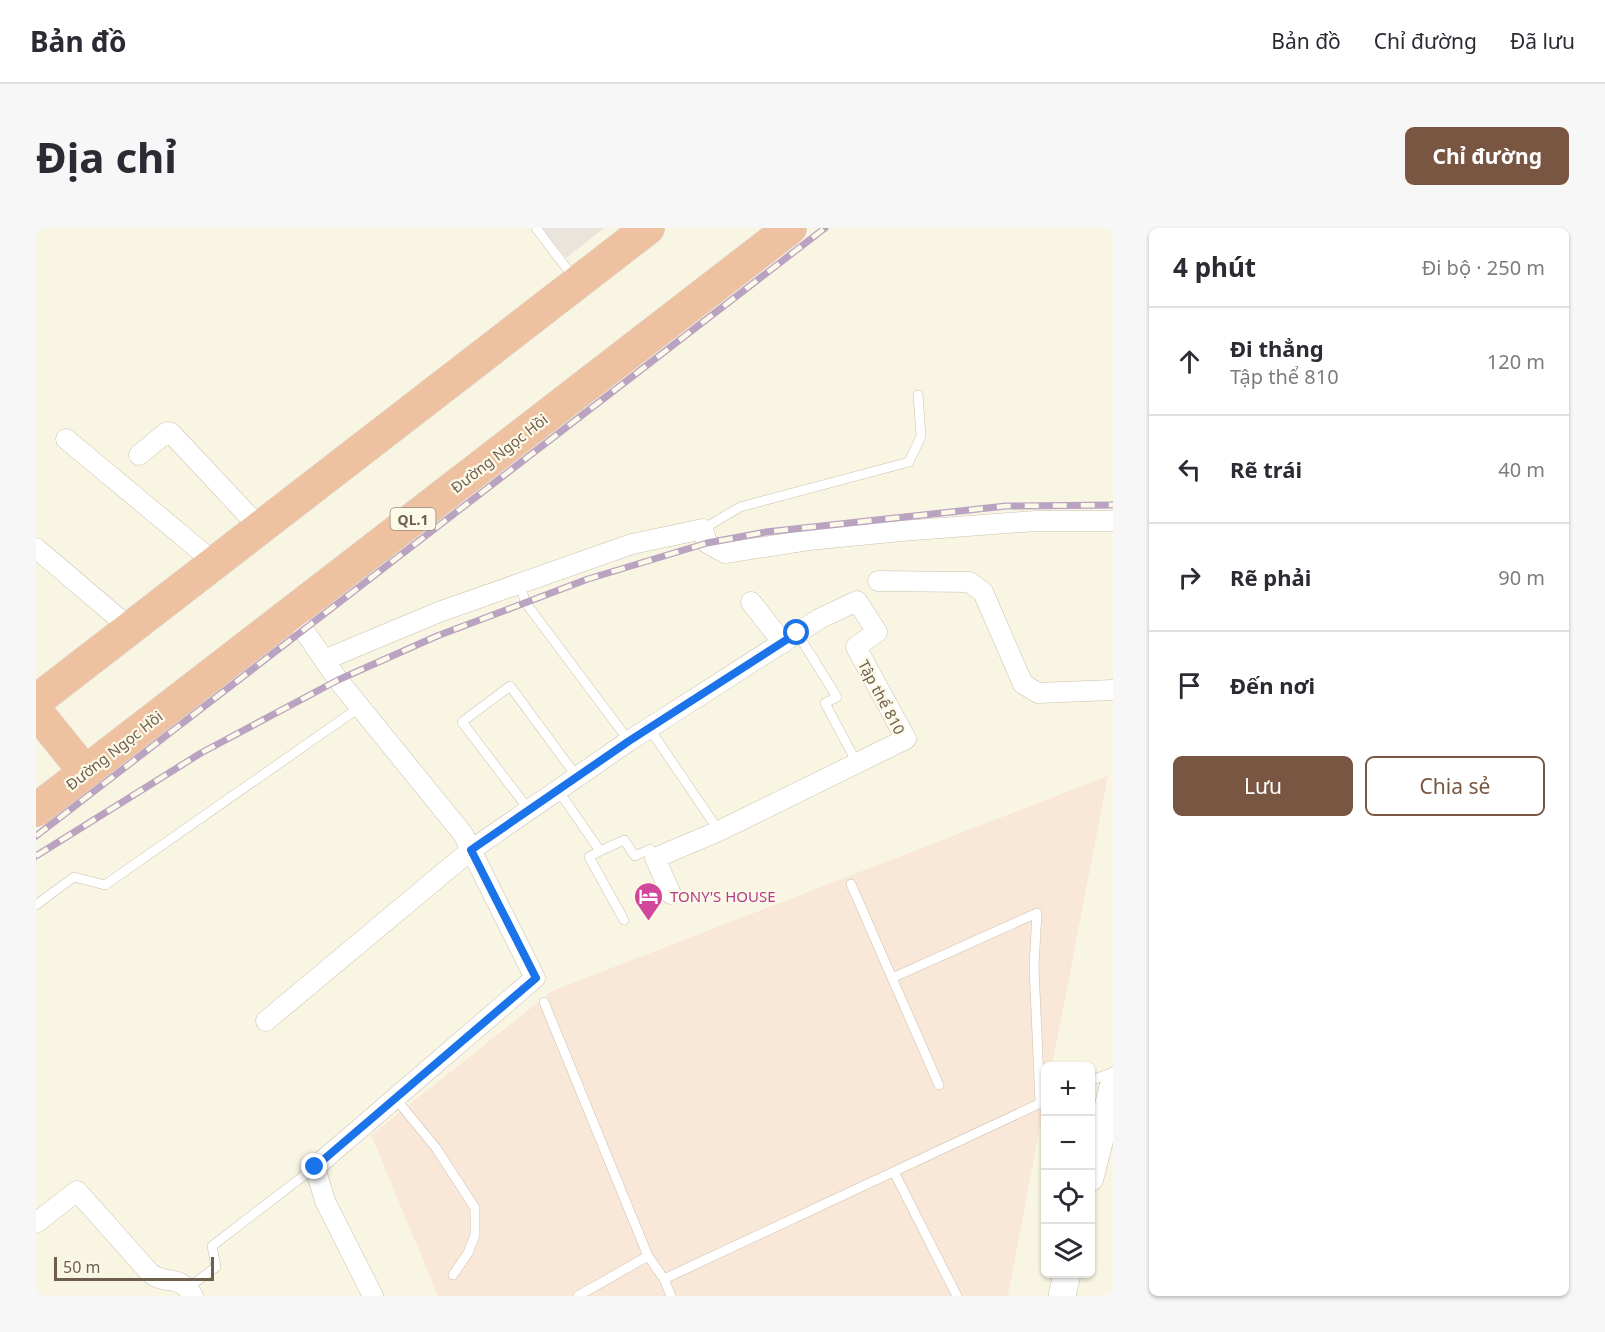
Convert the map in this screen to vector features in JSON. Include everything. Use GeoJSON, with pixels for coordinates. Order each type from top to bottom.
{"type":"FeatureCollection","features":[{"type":"Feature","properties":{"kind":"highway"},"geometry":{"type":"LineString","coordinates":[[36,701],[648,228]]}},
{"type":"Feature","properties":{"kind":"highway","name":"Đường Ngọc Hồi"},"geometry":{"type":"LineString","coordinates":[[36,810],[790,228]]}},
{"type":"Feature","properties":{"kind":"highway"},"geometry":{"type":"LineString","coordinates":[[36,711],[86,772]]}},
{"type":"Feature","properties":{"kind":"street"},"geometry":{"type":"LineString","coordinates":[[139,455],[167,432],[171,433],[260,528]]}},
{"type":"Feature","properties":{"kind":"street"},"geometry":{"type":"LineString","coordinates":[[66,439],[215,563]]}},
{"type":"Feature","properties":{"kind":"street"},"geometry":{"type":"LineString","coordinates":[[324,660],[439,612],[632,544],[702,529],[707,543],[725,553],[809,540],[901,531],[1036,521],[1113,521]]}},
{"type":"Feature","properties":{"kind":"street"},"geometry":{"type":"LineString","coordinates":[[36,548],[130,628]]}},
{"type":"Feature","properties":{"kind":"street"},"geometry":{"type":"LineString","coordinates":[[878,581],[969,582],[983,592],[1023,684],[1038,693],[1113,690]]}},
{"type":"Feature","properties":{"kind":"street","name":"Tập thể 810"},"geometry":{"type":"LineString","coordinates":[[266,1021],[471,850],[629,741],[819,619],[857,601],[877,632],[856,647],[906,739],[719,831],[655,858]]}},
{"type":"Feature","properties":{"kind":"street"},"geometry":{"type":"LineString","coordinates":[[751,602],[790,638]]}},
{"type":"Feature","properties":{"kind":"street"},"geometry":{"type":"LineString","coordinates":[[292,613],[360,707],[463,834],[536,978],[315,1167],[325,1201],[373,1296]]}},
{"type":"Feature","properties":{"kind":"street"},"geometry":{"type":"LineString","coordinates":[[655,858],[671,894]]}},
{"type":"Feature","properties":{"kind":"street"},"geometry":{"type":"LineString","coordinates":[[1092,1170],[1113,1087]]}},
{"type":"Feature","properties":{"kind":"street"},"geometry":{"type":"LineString","coordinates":[[36,1223],[77,1191],[154,1276],[180,1281],[191,1292]]}},
{"type":"Feature","properties":{"kind":"street"},"geometry":{"type":"LineString","coordinates":[[1062,1296],[1066,1278]]}},
{"type":"Feature","properties":{"kind":"lane"},"geometry":{"type":"LineString","coordinates":[[536,228],[578,283]]}},
{"type":"Feature","properties":{"kind":"lane"},"geometry":{"type":"LineString","coordinates":[[702,529],[740,507],[909,462],[921,436],[918,395]]}},
{"type":"Feature","properties":{"kind":"lane"},"geometry":{"type":"LineString","coordinates":[[520,584],[525,602],[629,741]]}},
{"type":"Feature","properties":{"kind":"lane"},"geometry":{"type":"LineString","coordinates":[[790,638],[837,697],[825,703],[857,764]]}},
{"type":"Feature","properties":{"kind":"lane"},"geometry":{"type":"LineString","coordinates":[[529,810],[462,722],[510,686],[577,777]]}},
{"type":"Feature","properties":{"kind":"lane"},"geometry":{"type":"LineString","coordinates":[[36,905],[74,877],[105,885],[360,707]]}},
{"type":"Feature","properties":{"kind":"lane"},"geometry":{"type":"LineString","coordinates":[[650,728],[719,831]]}},
{"type":"Feature","properties":{"kind":"lane"},"geometry":{"type":"LineString","coordinates":[[558,790],[600,851]]}},
{"type":"Feature","properties":{"kind":"lane"},"geometry":{"type":"LineString","coordinates":[[624,920],[589,857],[624,840],[635,856],[650,849],[655,858]]}},
{"type":"Feature","properties":{"kind":"lane"},"geometry":{"type":"LineString","coordinates":[[851,884],[939,1085]]}},
{"type":"Feature","properties":{"kind":"lane"},"geometry":{"type":"LineString","coordinates":[[892,978],[1037,913],[1034,966],[1041,1071]]}},
{"type":"Feature","properties":{"kind":"lane"},"geometry":{"type":"LineString","coordinates":[[544,1002],[648,1256],[664,1279],[671,1296]]}},
{"type":"Feature","properties":{"kind":"lane"},"geometry":{"type":"LineString","coordinates":[[1095,1079],[1113,1072]]}},
{"type":"Feature","properties":{"kind":"lane"},"geometry":{"type":"LineString","coordinates":[[396,1099],[436,1148],[475,1208],[475,1235],[468,1253],[453,1275]]}},
{"type":"Feature","properties":{"kind":"lane"},"geometry":{"type":"LineString","coordinates":[[664,1279],[1041,1102]]}},
{"type":"Feature","properties":{"kind":"lane"},"geometry":{"type":"LineString","coordinates":[[191,1292],[216,1266],[212,1246],[315,1167]]}},
{"type":"Feature","properties":{"kind":"lane"},"geometry":{"type":"LineString","coordinates":[[894,1172],[957,1296]]}},
{"type":"Feature","properties":{"kind":"lane"},"geometry":{"type":"LineString","coordinates":[[578,1296],[648,1256]]}},
{"type":"Feature","properties":{"kind":"shaded area"},"geometry":{"type":"Polygon","coordinates":[[[542,228],[604,228],[566,258],[542,228]]]}},
{"type":"Feature","properties":{"kind":"shaded area"},"geometry":{"type":"Polygon","coordinates":[[[1108,776],[1053,1062],[1041,1062],[1041,1121],[1008,1296],[438,1296],[371,1135],[552,991],[1108,776]]]}},
{"type":"Feature","properties":{"kind":"railway"},"geometry":{"type":"LineString","coordinates":[[36,836],[825,228]]}},
{"type":"Feature","properties":{"kind":"railway"},"geometry":{"type":"LineString","coordinates":[[36,856],[201,753],[338,680],[437,636],[588,579],[707,543],[766,532],[1006,506],[1113,505]]}},
{"type":"Feature","properties":{"kind":"place","name":"TONY'S HOUSE"},"geometry":{"type":"Point","coordinates":[649,922]}},
{"type":"Feature","properties":{"kind":"route"},"geometry":{"type":"LineString","coordinates":[[315,1167],[536,978],[471,850],[629,741],[797,633]]}}]}
